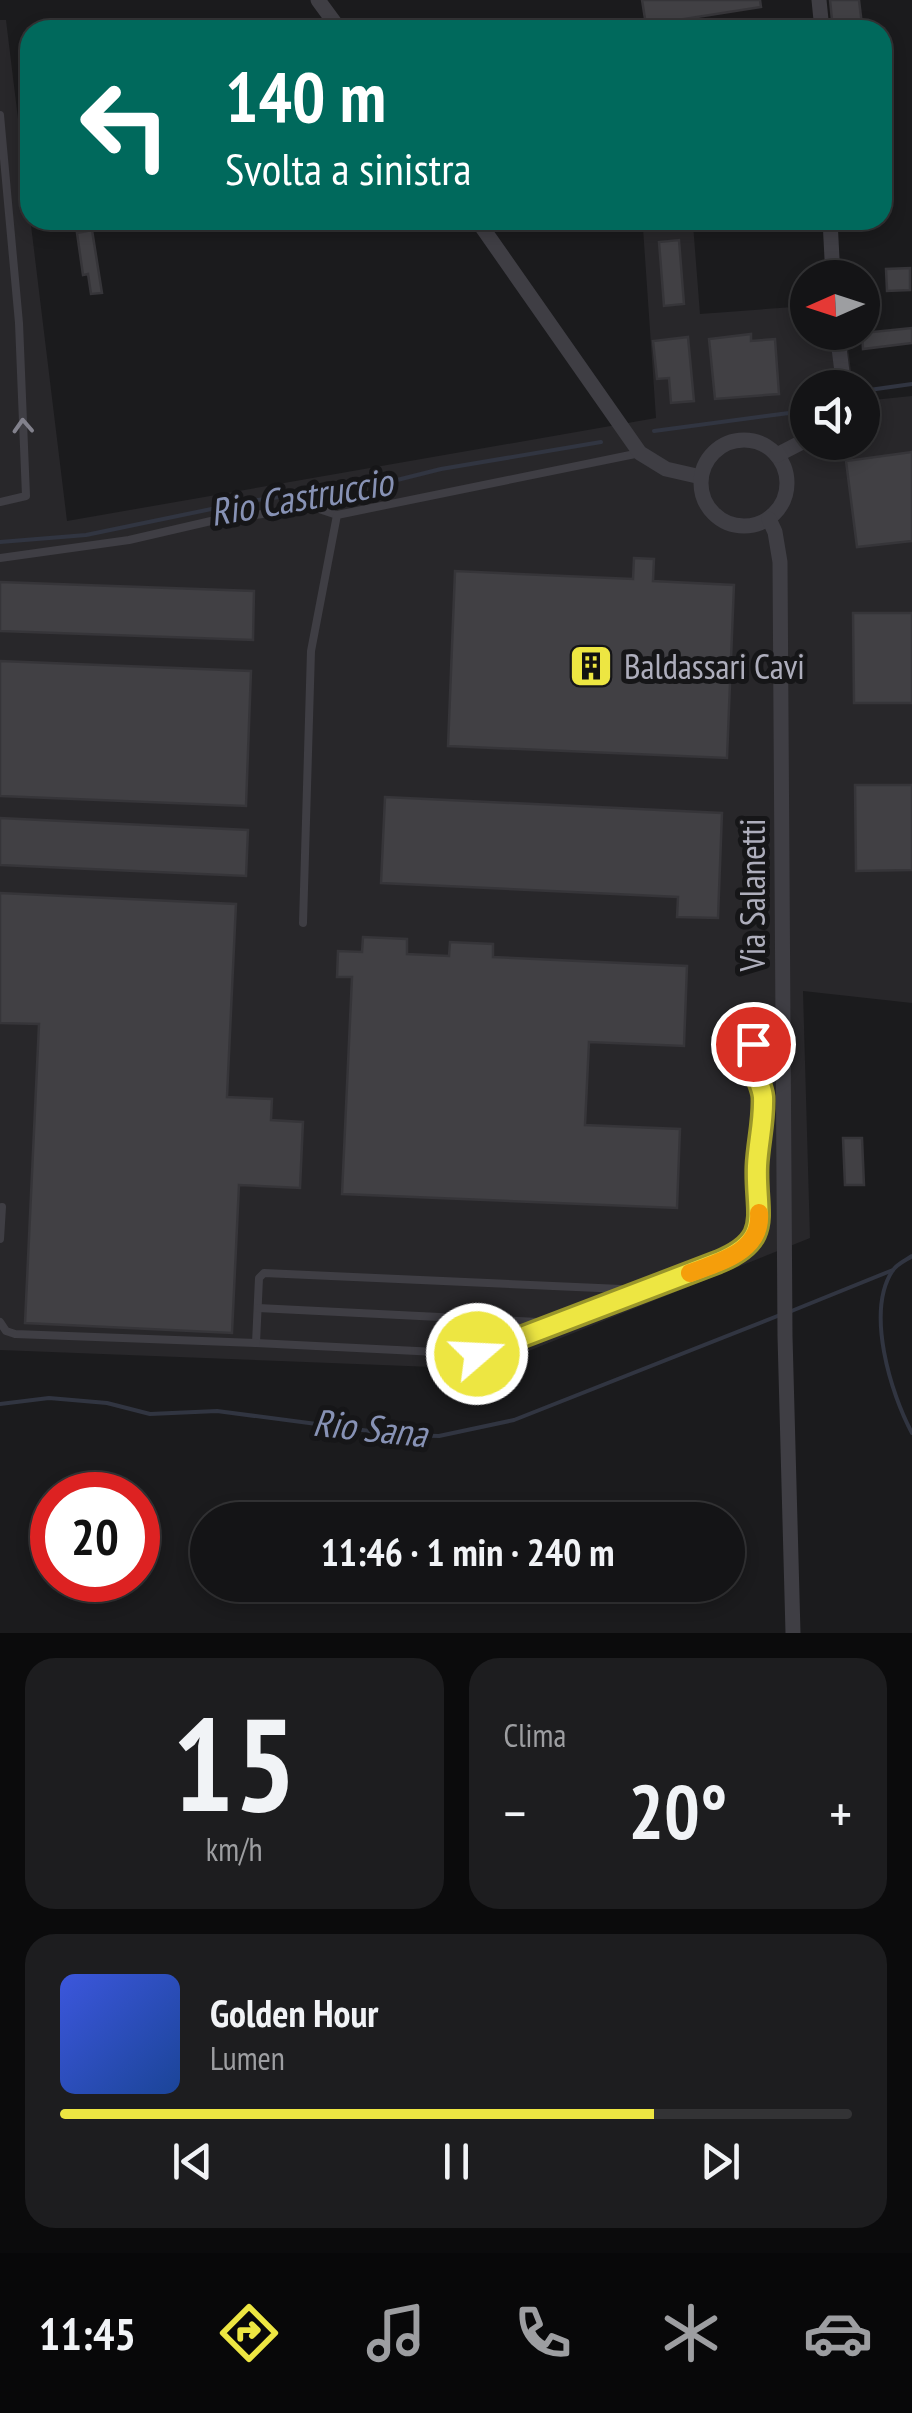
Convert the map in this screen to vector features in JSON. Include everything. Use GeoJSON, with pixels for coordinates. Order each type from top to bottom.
{"type":"FeatureCollection","features":[{"type":"Feature","properties":{"kind":"street"},"geometry":{"type":"LineString","coordinates":[[484,230],[640,453],[666,469],[701,476]]}},
{"type":"Feature","properties":{"kind":"street"},"geometry":{"type":"LineString","coordinates":[[831,230],[832,260]]}},
{"type":"Feature","properties":{"kind":"street"},"geometry":{"type":"LineString","coordinates":[[739,439],[767,446],[778,455],[788,482],[779,508],[768,518],[742,526],[715,516],[706,504],[701,476],[714,451],[739,439]]}},
{"type":"Feature","properties":{"kind":"street"},"geometry":{"type":"LineString","coordinates":[[778,455],[790,448]]}},
{"type":"Feature","properties":{"kind":"street","name":"Via Salanetti"},"geometry":{"type":"LineString","coordinates":[[768,518],[775,532],[780,562],[785,1284],[794,1633]]}},
{"type":"Feature","properties":{"kind":"lane"},"geometry":{"type":"LineString","coordinates":[[0,115],[19,323],[26,496],[0,502]]}},
{"type":"Feature","properties":{"kind":"lane"},"geometry":{"type":"LineString","coordinates":[[0,558],[313,507],[337,515],[640,453]]}},
{"type":"Feature","properties":{"kind":"lane"},"geometry":{"type":"LineString","coordinates":[[302,922],[311,652],[337,515]]}},
{"type":"Feature","properties":{"kind":"lane"},"geometry":{"type":"LineString","coordinates":[[0,1322],[6,1331],[15,1334],[477,1354],[563,1323],[741,1253],[751,1242],[760,1222],[757,1162],[763,1111],[753,1044],[757,1040],[783,1039]]}},
{"type":"Feature","properties":{"kind":"lane"},"geometry":{"type":"LineString","coordinates":[[0,1240],[2,1207]]}},
{"type":"Feature","properties":{"kind":"lane"},"geometry":{"type":"LineString","coordinates":[[256,1343],[259,1278],[264,1273],[644,1290]]}},
{"type":"Feature","properties":{"kind":"lane"},"geometry":{"type":"LineString","coordinates":[[258,1308],[563,1323]]}},
{"type":"Feature","properties":{"kind":"shaded area"},"geometry":{"type":"Polygon","coordinates":[[[0,20],[6,20],[20,135],[20,230],[32,230],[67,521],[656,418],[643,230],[693,230],[700,314],[790,307],[790,350],[848,350],[851,370],[790,370],[790,460],[880,460],[880,399],[912,396],[912,1003],[803,991],[810,1238],[484,1369],[0,1350],[0,20]]]}},
{"type":"Feature","properties":{"kind":"building"},"geometry":{"type":"Polygon","coordinates":[[[642,0],[760,0],[761,7],[678,20],[645,20],[642,0]]]}},
{"type":"Feature","properties":{"kind":"building"},"geometry":{"type":"Polygon","coordinates":[[[830,0],[859,0],[861,20],[832,20],[830,0]]]}},
{"type":"Feature","properties":{"kind":"building"},"geometry":{"type":"Polygon","coordinates":[[[92,230],[102,293],[91,294],[88,274],[83,275],[77,233],[92,230]]]}},
{"type":"Feature","properties":{"kind":"building"},"geometry":{"type":"Polygon","coordinates":[[[679,240],[684,304],[664,306],[659,242],[679,240]]]}},
{"type":"Feature","properties":{"kind":"building"},"geometry":{"type":"Polygon","coordinates":[[[910,268],[910,290],[887,291],[886,269],[910,268]]]}},
{"type":"Feature","properties":{"kind":"building"},"geometry":{"type":"Polygon","coordinates":[[[912,328],[912,343],[880,347],[880,331],[912,328]]]}},
{"type":"Feature","properties":{"kind":"building"},"geometry":{"type":"Polygon","coordinates":[[[751,334],[751,341],[775,339],[779,394],[715,399],[709,339],[751,334]]]}},
{"type":"Feature","properties":{"kind":"building"},"geometry":{"type":"Polygon","coordinates":[[[688,337],[694,401],[671,403],[669,378],[657,379],[653,341],[688,337]]]}},
{"type":"Feature","properties":{"kind":"building"},"geometry":{"type":"Polygon","coordinates":[[[912,452],[912,541],[857,547],[846,461],[880,460],[880,456],[912,452]]]}},
{"type":"Feature","properties":{"kind":"building","name":"Baldassari Cavi"},"geometry":{"type":"Polygon","coordinates":[[[634,558],[654,559],[653,581],[734,585],[727,758],[448,746],[455,571],[633,579],[634,558]]]}},
{"type":"Feature","properties":{"kind":"building"},"geometry":{"type":"Polygon","coordinates":[[[0,582],[254,591],[253,640],[0,631],[0,582]]]}},
{"type":"Feature","properties":{"kind":"building"},"geometry":{"type":"Polygon","coordinates":[[[853,613],[912,613],[912,703],[854,703],[853,613]]]}},
{"type":"Feature","properties":{"kind":"building"},"geometry":{"type":"Polygon","coordinates":[[[0,661],[251,671],[246,806],[0,796],[0,661]]]}},
{"type":"Feature","properties":{"kind":"building"},"geometry":{"type":"Polygon","coordinates":[[[855,785],[912,785],[912,870],[856,871],[855,785]]]}},
{"type":"Feature","properties":{"kind":"building"},"geometry":{"type":"Polygon","coordinates":[[[385,797],[722,813],[718,918],[677,917],[678,897],[381,883],[385,797]]]}},
{"type":"Feature","properties":{"kind":"building"},"geometry":{"type":"Polygon","coordinates":[[[0,818],[248,830],[246,876],[0,865],[0,818]]]}},
{"type":"Feature","properties":{"kind":"building"},"geometry":{"type":"Polygon","coordinates":[[[0,893],[236,904],[227,1097],[272,1099],[271,1120],[303,1122],[300,1188],[239,1185],[232,1333],[25,1323],[39,1024],[0,1023],[0,893]]]}},
{"type":"Feature","properties":{"kind":"building"},"geometry":{"type":"Polygon","coordinates":[[[363,937],[407,939],[407,954],[449,956],[450,942],[493,944],[493,957],[687,966],[684,1046],[589,1042],[585,1125],[680,1129],[677,1208],[342,1194],[352,977],[337,977],[338,951],[362,952],[363,937]]]}},
{"type":"Feature","properties":{"kind":"building"},"geometry":{"type":"Polygon","coordinates":[[[843,1138],[862,1138],[864,1185],[845,1185],[843,1138]]]}},
{"type":"Feature","properties":{"kind":"waterway","name":"Rio Castruccio"},"geometry":{"type":"LineString","coordinates":[[880,388],[912,384]]}},
{"type":"Feature","properties":{"kind":"waterway","name":"Rio Castruccio"},"geometry":{"type":"LineString","coordinates":[[654,431],[790,413]]}},
{"type":"Feature","properties":{"kind":"waterway","name":"Rio Castruccio"},"geometry":{"type":"LineString","coordinates":[[0,542],[86,535],[250,501],[389,482],[441,469],[601,442]]}},
{"type":"Feature","properties":{"kind":"waterway"},"geometry":{"type":"LineString","coordinates":[[912,1256],[895,1268],[881,1307],[889,1375],[912,1433]]}},
{"type":"Feature","properties":{"kind":"waterway","name":"Rio Sana"},"geometry":{"type":"LineString","coordinates":[[789,1312],[893,1270]]}},
{"type":"Feature","properties":{"kind":"waterway","name":"Rio Sana"},"geometry":{"type":"LineString","coordinates":[[0,1404],[49,1398],[107,1403],[150,1414],[217,1411],[400,1435],[439,1436],[514,1420],[780,1315]]}},
{"type":"Feature","properties":{"kind":"slow traffic"},"geometry":{"type":"LineString","coordinates":[[690,1273],[741,1253],[751,1242],[760,1222],[759,1213]]}},
{"type":"Feature","properties":{"kind":"place","name":"Baldassari Cavi"},"geometry":{"type":"Point","coordinates":[591,666]}},
{"type":"Feature","properties":{"kind":"route"},"geometry":{"type":"LineString","coordinates":[[477,1354],[741,1253],[751,1242],[760,1222],[757,1162],[763,1111],[753,1044]]}}]}
